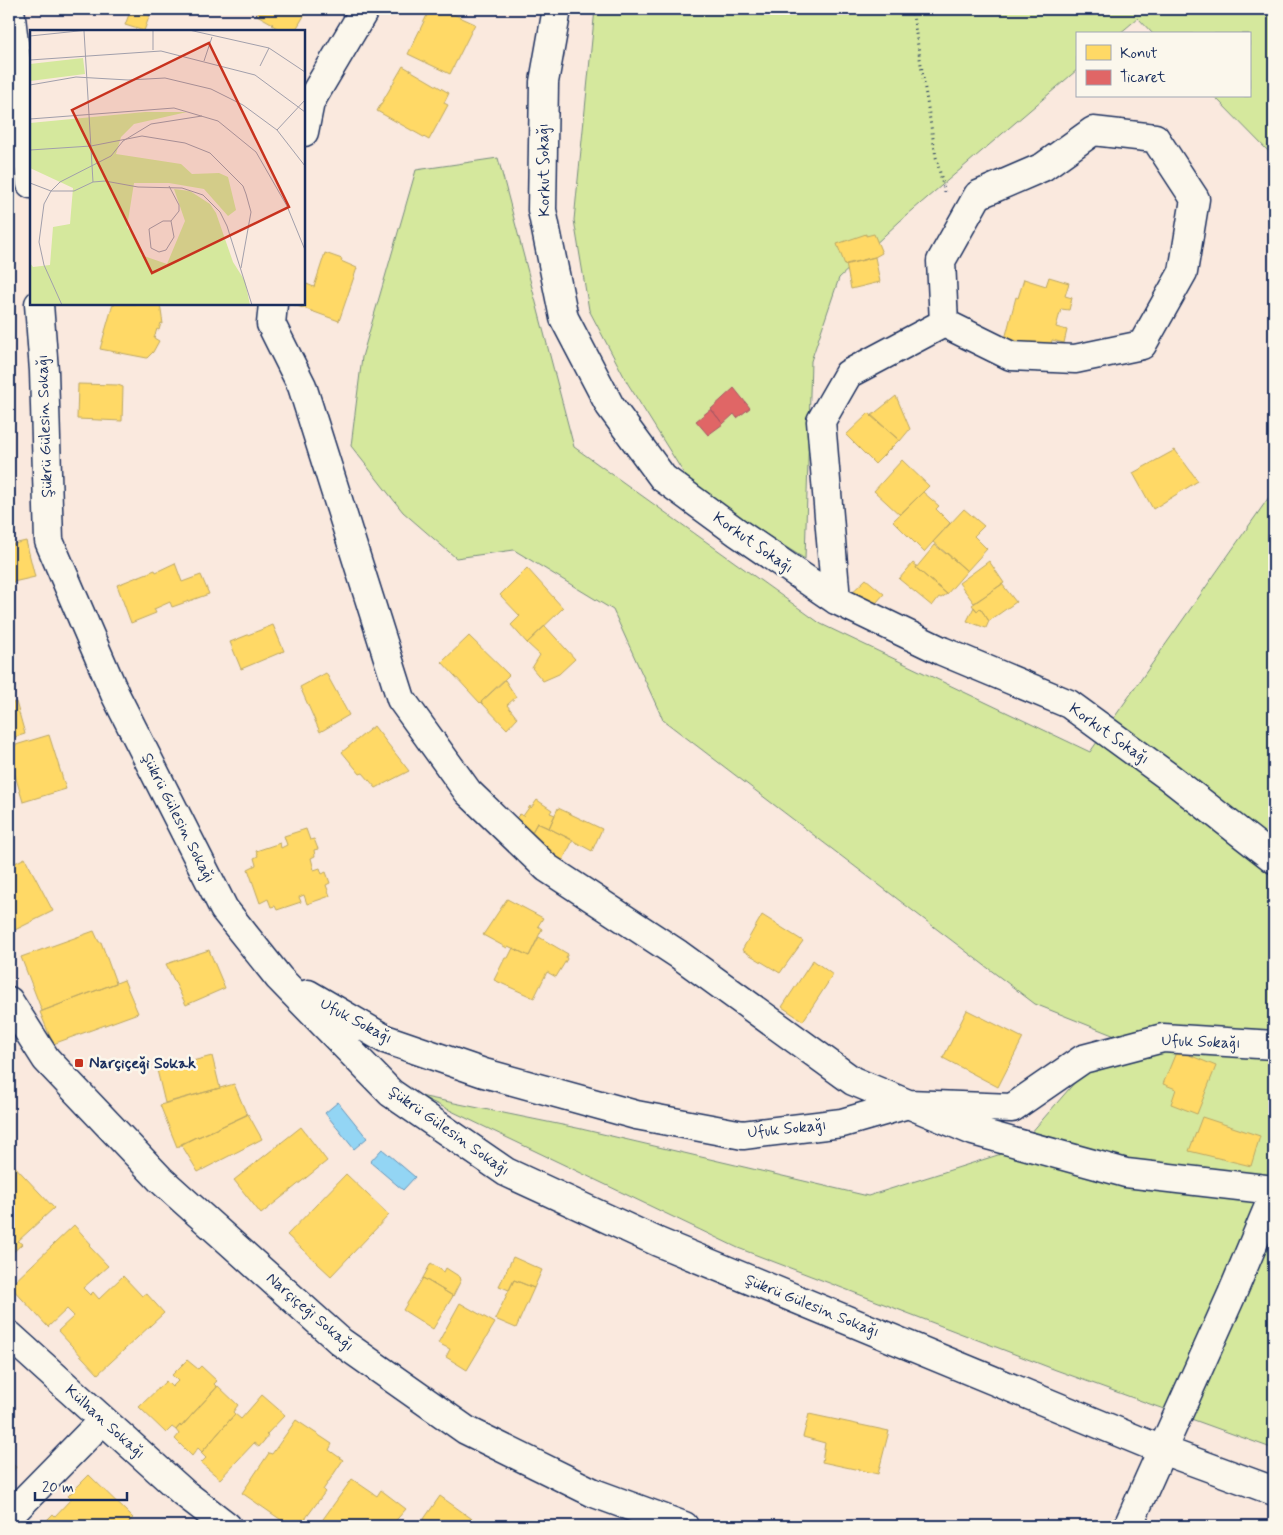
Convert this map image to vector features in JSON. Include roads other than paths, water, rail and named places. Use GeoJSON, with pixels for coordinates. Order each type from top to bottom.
{"type":"FeatureCollection","features":[{"type":"Feature","properties":{"kind":"street"},"geometry":{"type":"LineString","coordinates":[[10,9],[30,176]]}},
{"type":"Feature","properties":{"kind":"street"},"geometry":{"type":"LineString","coordinates":[[305,127],[310,102],[365,9]]}},
{"type":"Feature","properties":{"kind":"street","name":"Korkut Sokağı"},"geometry":{"type":"LineString","coordinates":[[557,9],[544,82],[542,210],[564,318],[610,406],[663,478],[738,534],[836,600],[942,651],[1070,704],[1169,776],[1274,859]]}},
{"type":"Feature","properties":{"kind":"street"},"geometry":{"type":"LineString","coordinates":[[1093,131],[1155,138],[1195,199],[1182,272],[1142,345],[1075,359],[1011,356],[944,323],[941,261],[978,195],[1043,167],[1093,131]]}},
{"type":"Feature","properties":{"kind":"street","name":"Şükrü Gülesin Sokağı"},"geometry":{"type":"LineString","coordinates":[[39,305],[44,371],[49,541],[115,694],[224,909],[279,978],[391,1093],[506,1172],[658,1242],[1162,1450],[1274,1491]]}},
{"type":"Feature","properties":{"kind":"street"},"geometry":{"type":"LineString","coordinates":[[273,305],[271,324],[302,386],[401,699],[468,792],[547,868],[678,954],[853,1082],[974,1131],[1126,1173],[1274,1190]]}},
{"type":"Feature","properties":{"kind":"street"},"geometry":{"type":"LineString","coordinates":[[836,600],[821,421],[848,374],[944,323]]}},
{"type":"Feature","properties":{"kind":"street","name":"Ufuk Sokağı"},"geometry":{"type":"LineString","coordinates":[[279,978],[384,1039],[484,1073],[636,1115],[743,1135],[842,1123],[908,1104],[1012,1108],[1083,1059],[1163,1038],[1274,1045]]}},
{"type":"Feature","properties":{"kind":"street","name":"Narçiçeği Sokağı"},"geometry":{"type":"LineString","coordinates":[[9,1001],[46,1059],[160,1179],[341,1342],[466,1430],[594,1493],[684,1526]]}},
{"type":"Feature","properties":{"kind":"street"},"geometry":{"type":"LineString","coordinates":[[1128,1526],[1232,1294],[1274,1194]]}},
{"type":"Feature","properties":{"kind":"street","name":"Külhan Sokağı"},"geometry":{"type":"LineString","coordinates":[[9,1334],[184,1493],[227,1526]]}},
{"type":"Feature","properties":{"kind":"street"},"geometry":{"type":"LineString","coordinates":[[9,1516],[103,1420]]}},
{"type":"Feature","properties":{"kind":"water"},"geometry":{"type":"Polygon","coordinates":[[[338,1102],[367,1138],[354,1149],[325,1113],[338,1102]]]}},
{"type":"Feature","properties":{"kind":"water"},"geometry":{"type":"Polygon","coordinates":[[[382,1149],[415,1177],[403,1190],[370,1162],[382,1149]]]}},
{"type":"Feature","properties":{"kind":"place","name":"Narçiçeği Sokak"},"geometry":{"type":"Point","coordinates":[79,1063]}}]}
